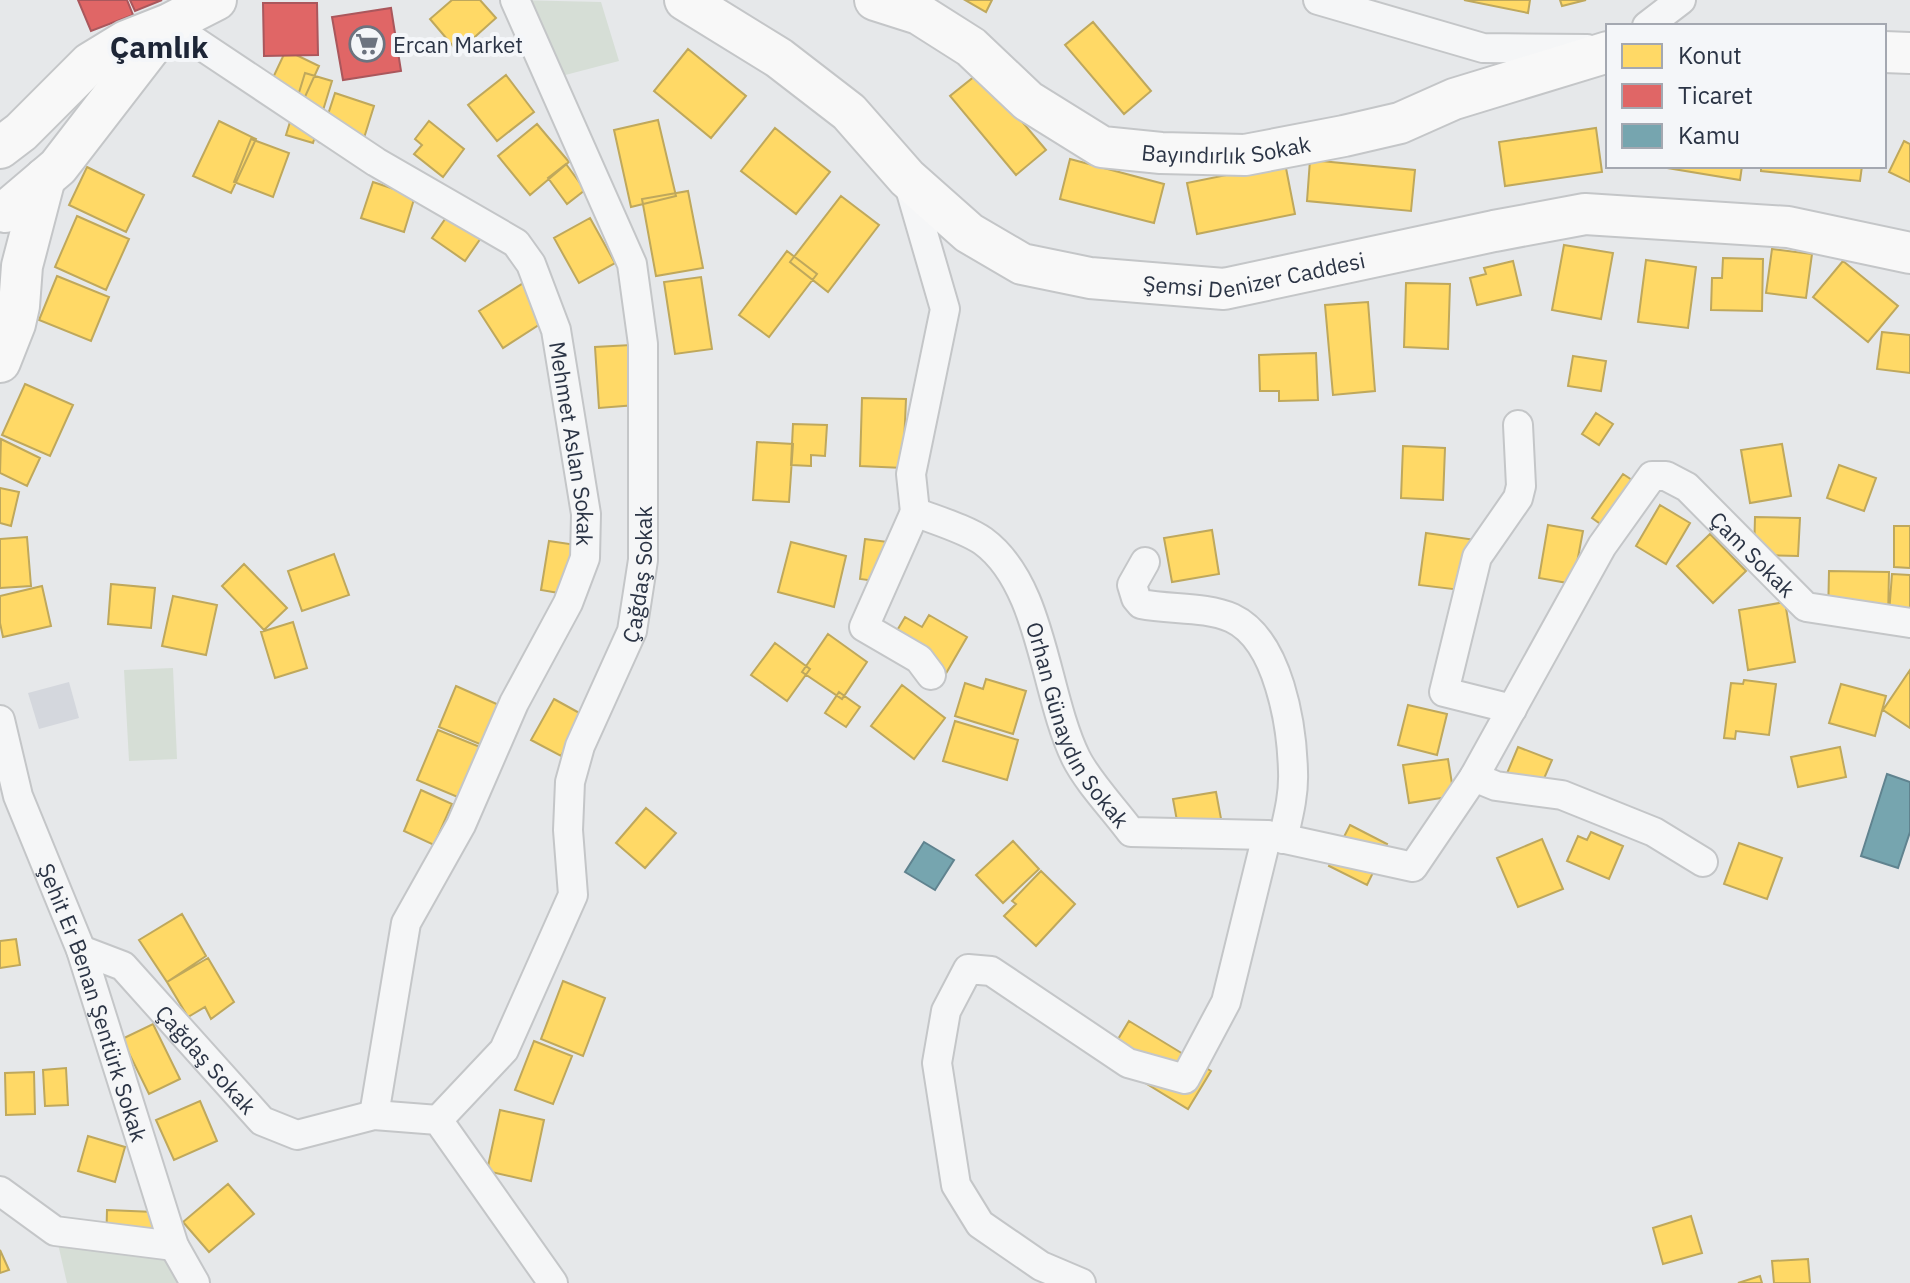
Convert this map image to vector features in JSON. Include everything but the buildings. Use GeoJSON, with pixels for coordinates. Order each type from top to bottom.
{"type":"FeatureCollection","features":[{"type":"Feature","properties":{"kind":"main road"},"geometry":{"type":"LineString","coordinates":[[0,148],[21,132],[90,63],[126,41],[216,0]]}},
{"type":"Feature","properties":{"kind":"main road","name":"Şemsi Denizer Caddesi"},"geometry":{"type":"LineString","coordinates":[[685,0],[779,58],[849,112],[907,178],[969,233],[1022,264],[1090,278],[1224,289],[1585,214],[1788,227],[1910,253]]}},
{"type":"Feature","properties":{"kind":"main road","name":"Bayındırlık Sokak"},"geometry":{"type":"LineString","coordinates":[[875,0],[919,14],[971,47],[1028,101],[1102,147],[1161,153],[1245,155],[1400,123],[1454,99],[1606,51]]}},
{"type":"Feature","properties":{"kind":"main road"},"geometry":{"type":"LineString","coordinates":[[3,214],[58,167],[169,24]]}},
{"type":"Feature","properties":{"kind":"main road"},"geometry":{"type":"LineString","coordinates":[[1886,52],[1910,53]]}},
{"type":"Feature","properties":{"kind":"main road"},"geometry":{"type":"LineString","coordinates":[[0,169],[9,180],[11,191],[3,214]]}},
{"type":"Feature","properties":{"kind":"main road"},"geometry":{"type":"LineString","coordinates":[[0,362],[19,306],[11,260],[45,178]]}},
{"type":"Feature","properties":{"kind":"street","name":"Çağdaş Sokak"},"geometry":{"type":"LineString","coordinates":[[81,950],[123,966],[262,1121],[297,1135],[374,1115],[438,1120],[504,1050],[573,895],[568,830],[570,782],[580,746],[632,631],[643,560],[643,344],[632,264],[515,0]]}},
{"type":"Feature","properties":{"kind":"street"},"geometry":{"type":"LineString","coordinates":[[1318,0],[1483,48],[1606,50]]}},
{"type":"Feature","properties":{"kind":"street"},"geometry":{"type":"LineString","coordinates":[[1650,24],[1681,0]]}},
{"type":"Feature","properties":{"kind":"street","name":"Mehmet Aslan Sokak"},"geometry":{"type":"LineString","coordinates":[[169,24],[376,162],[516,243],[531,264],[556,330],[586,514],[585,558],[568,603],[514,703],[461,825],[406,923],[374,1115]]}},
{"type":"Feature","properties":{"kind":"street"},"geometry":{"type":"LineString","coordinates":[[907,178],[945,309],[911,474],[915,512],[864,627],[919,659],[931,675]]}},
{"type":"Feature","properties":{"kind":"street"},"geometry":{"type":"LineString","coordinates":[[1512,709],[1444,692],[1477,557],[1518,498],[1521,486],[1518,425]]}},
{"type":"Feature","properties":{"kind":"street","name":"Orhan Günaydın Sokak"},"geometry":{"type":"LineString","coordinates":[[915,512],[982,540],[1010,567],[1037,630],[1055,703],[1077,760],[1131,832],[1275,837],[1413,867],[1474,777],[1602,546],[1652,476]]}},
{"type":"Feature","properties":{"kind":"street","name":"Çam Sokak"},"geometry":{"type":"LineString","coordinates":[[1652,476],[1666,476],[1687,487],[1806,607],[1910,623]]}},
{"type":"Feature","properties":{"kind":"street"},"geometry":{"type":"LineString","coordinates":[[1081,1283],[1041,1266],[980,1224],[956,1185],[937,1063],[946,1011],[968,969],[991,971],[1128,1063],[1185,1079],[1226,1002],[1275,837],[1292,801],[1293,772],[1283,696],[1271,661],[1254,636],[1236,620],[1217,614],[1141,604],[1132,585],[1145,562]]}},
{"type":"Feature","properties":{"kind":"street","name":"Şehit Er Benan Şentürk Sokak"},"geometry":{"type":"LineString","coordinates":[[0,720],[18,796],[81,950],[174,1246],[195,1283]]}},
{"type":"Feature","properties":{"kind":"street"},"geometry":{"type":"LineString","coordinates":[[1474,777],[1496,786],[1562,795],[1654,832],[1703,862]]}},
{"type":"Feature","properties":{"kind":"street"},"geometry":{"type":"LineString","coordinates":[[438,1120],[553,1283]]}},
{"type":"Feature","properties":{"kind":"street"},"geometry":{"type":"LineString","coordinates":[[0,1191],[55,1231],[174,1246]]}},
{"type":"Feature","properties":{"kind":"shaded area"},"geometry":{"type":"Polygon","coordinates":[[[515,0],[601,2],[619,61],[550,79],[515,0]]]}},
{"type":"Feature","properties":{"kind":"shaded area"},"geometry":{"type":"Polygon","coordinates":[[[173,668],[177,759],[129,761],[124,670],[173,668]]]}},
{"type":"Feature","properties":{"kind":"shaded area"},"geometry":{"type":"Polygon","coordinates":[[[69,682],[79,718],[39,729],[28,693],[69,682]]]}},
{"type":"Feature","properties":{"kind":"shaded area"},"geometry":{"type":"Polygon","coordinates":[[[55,1231],[174,1246],[195,1283],[67,1283],[55,1231]]]}},
{"type":"Feature","properties":{"kind":"place","name":"Ercan Market"},"geometry":{"type":"Point","coordinates":[367,44]}},
{"type":"Feature","properties":{"kind":"district","name":"Çamlık"},"geometry":{"type":"Point","coordinates":[159,46]}}]}
